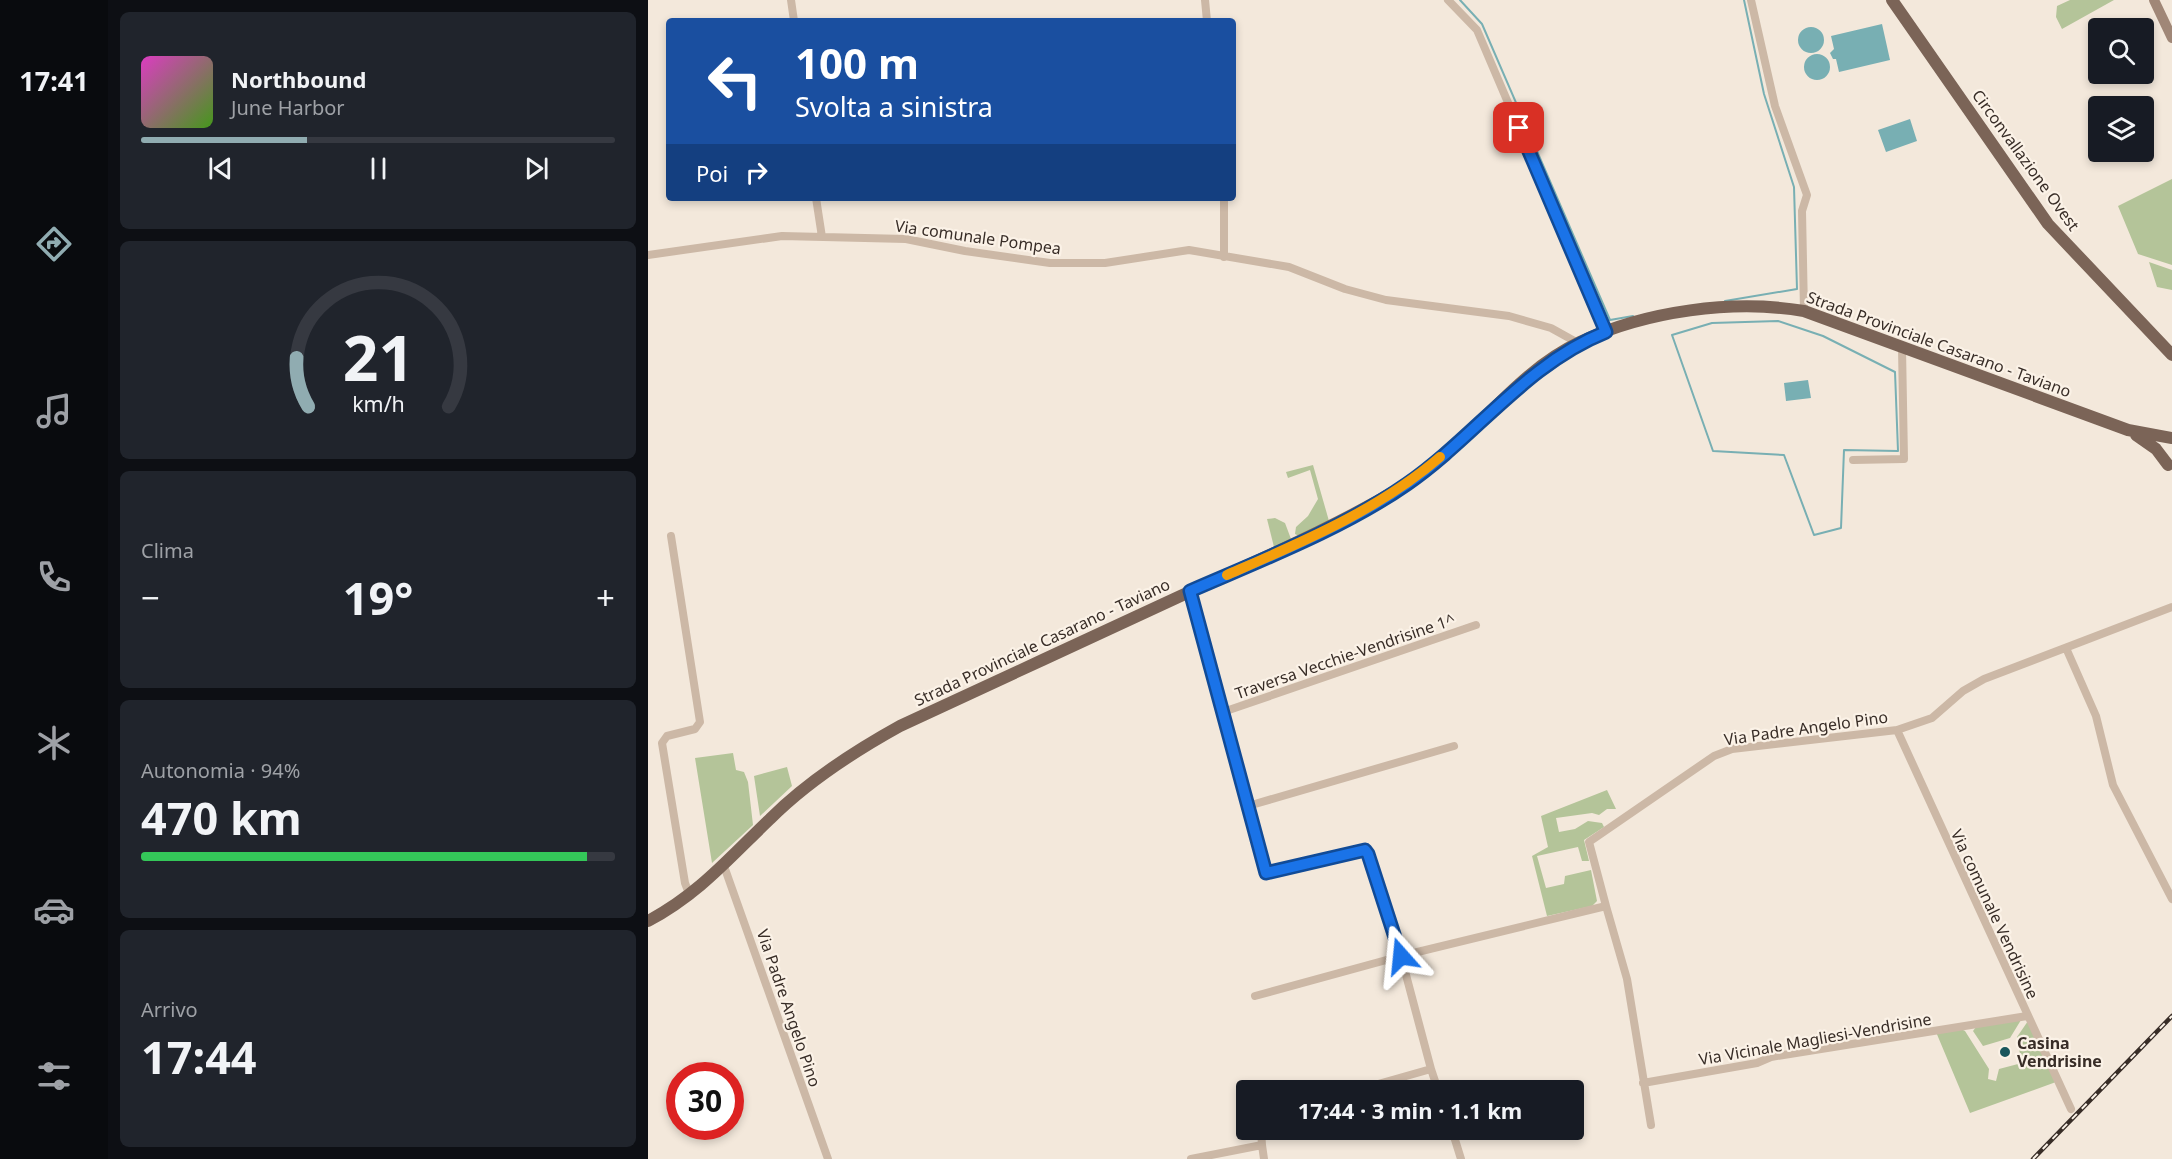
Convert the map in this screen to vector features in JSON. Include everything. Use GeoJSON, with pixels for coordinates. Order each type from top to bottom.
{"type":"FeatureCollection","features":[{"type":"Feature","properties":{"kind":"main road","name":"Circonvallazione Ovest"},"geometry":{"type":"LineString","coordinates":[[1892,0],[2048,224],[2172,355]]}},
{"type":"Feature","properties":{"kind":"main road","name":"Strada Provinciale Casarano - Taviano"},"geometry":{"type":"LineString","coordinates":[[648,921],[690,896],[724,866],[771,817],[841,759],[900,726],[1190,591],[1269,557],[1406,484],[1462,439],[1538,370],[1578,343],[1606,332],[1661,317],[1730,305],[1756,304],[1804,311],[2128,430],[2172,438]]}},
{"type":"Feature","properties":{"kind":"main road"},"geometry":{"type":"LineString","coordinates":[[2128,430],[2156,449],[2170,468]]}},
{"type":"Feature","properties":{"kind":"main road"},"geometry":{"type":"LineString","coordinates":[[2170,468],[2168,454],[2172,447]]}},
{"type":"Feature","properties":{"kind":"street"},"geometry":{"type":"LineString","coordinates":[[791,0],[794,18]]}},
{"type":"Feature","properties":{"kind":"street"},"geometry":{"type":"LineString","coordinates":[[1205,0],[1207,18]]}},
{"type":"Feature","properties":{"kind":"street"},"geometry":{"type":"LineString","coordinates":[[1448,0],[1477,30],[1606,332]]}},
{"type":"Feature","properties":{"kind":"street"},"geometry":{"type":"LineString","coordinates":[[1751,0],[1775,105],[1807,195],[1802,212],[1804,311]]}},
{"type":"Feature","properties":{"kind":"street"},"geometry":{"type":"LineString","coordinates":[[2154,0],[2172,38]]}},
{"type":"Feature","properties":{"kind":"street"},"geometry":{"type":"LineString","coordinates":[[816,201],[822,237]]}},
{"type":"Feature","properties":{"kind":"street"},"geometry":{"type":"LineString","coordinates":[[1224,201],[1224,257]]}},
{"type":"Feature","properties":{"kind":"street","name":"Via comunale Pompea"},"geometry":{"type":"LineString","coordinates":[[648,255],[782,236],[906,239],[965,251],[1050,263],[1105,263],[1189,250],[1289,267],[1345,289],[1386,300],[1509,316],[1551,328],[1578,343]]}},
{"type":"Feature","properties":{"kind":"street"},"geometry":{"type":"LineString","coordinates":[[1852,460],[1904,459],[1902,348]]}},
{"type":"Feature","properties":{"kind":"street"},"geometry":{"type":"LineString","coordinates":[[671,536],[700,722],[695,729],[667,736],[662,743],[685,883],[690,896]]}},
{"type":"Feature","properties":{"kind":"street"},"geometry":{"type":"LineString","coordinates":[[1190,591],[1266,873],[1365,850],[1401,956],[1435,1080]]}},
{"type":"Feature","properties":{"kind":"street","name":"Via Padre Angelo Pino"},"geometry":{"type":"LineString","coordinates":[[1606,906],[1589,842],[1714,756],[1732,749],[1897,730],[1932,717],[1963,691],[1984,679],[2172,607]]}},
{"type":"Feature","properties":{"kind":"street","name":"Traversa Vecchie-Vendrisine 1^"},"geometry":{"type":"LineString","coordinates":[[1222,712],[1476,625]]}},
{"type":"Feature","properties":{"kind":"street"},"geometry":{"type":"LineString","coordinates":[[2066,648],[2096,716],[2113,785],[2172,899]]}},
{"type":"Feature","properties":{"kind":"street","name":"Via comunale Vendrisine"},"geometry":{"type":"LineString","coordinates":[[1897,730],[2071,1109]]}},
{"type":"Feature","properties":{"kind":"street"},"geometry":{"type":"LineString","coordinates":[[1248,806],[1454,746]]}},
{"type":"Feature","properties":{"kind":"street","name":"Via Padre Angelo Pino"},"geometry":{"type":"LineString","coordinates":[[724,866],[828,1159]]}},
{"type":"Feature","properties":{"kind":"street"},"geometry":{"type":"LineString","coordinates":[[1255,996],[1401,956],[1606,906],[1627,979],[1651,1125]]}},
{"type":"Feature","properties":{"kind":"street","name":"Via Vicinale Magliesi-Vendrisine"},"geometry":{"type":"LineString","coordinates":[[1643,1083],[1757,1063],[1771,1057],[2027,1016]]}},
{"type":"Feature","properties":{"kind":"street"},"geometry":{"type":"LineString","coordinates":[[1392,1080],[1431,1069]]}},
{"type":"Feature","properties":{"kind":"street"},"geometry":{"type":"LineString","coordinates":[[1261,1140],[1264,1159]]}},
{"type":"Feature","properties":{"kind":"street"},"geometry":{"type":"LineString","coordinates":[[1455,1140],[1461,1159]]}},
{"type":"Feature","properties":{"kind":"street"},"geometry":{"type":"LineString","coordinates":[[1191,1159],[1262,1145]]}},
{"type":"Feature","properties":{"kind":"green space"},"geometry":{"type":"Polygon","coordinates":[[[2070,0],[2114,0],[2062,29],[2056,17],[2057,6],[2070,0]]]}},
{"type":"Feature","properties":{"kind":"green space"},"geometry":{"type":"Polygon","coordinates":[[[2172,179],[2172,265],[2138,254],[2118,206],[2172,179]]]}},
{"type":"Feature","properties":{"kind":"green space"},"geometry":{"type":"Polygon","coordinates":[[[2149,262],[2172,270],[2172,290],[2157,287],[2149,262]]]}},
{"type":"Feature","properties":{"kind":"green space"},"geometry":{"type":"Polygon","coordinates":[[[1313,465],[1329,521],[1299,536],[1295,534],[1296,527],[1308,516],[1318,499],[1310,470],[1288,478],[1286,472],[1313,465]]]}},
{"type":"Feature","properties":{"kind":"green space"},"geometry":{"type":"Polygon","coordinates":[[[1275,518],[1285,523],[1291,539],[1274,547],[1267,519],[1275,518]]]}},
{"type":"Feature","properties":{"kind":"green space"},"geometry":{"type":"Polygon","coordinates":[[[733,753],[736,770],[744,772],[748,782],[753,825],[712,863],[695,758],[733,753]]]}},
{"type":"Feature","properties":{"kind":"green space"},"geometry":{"type":"Polygon","coordinates":[[[787,767],[792,786],[760,816],[754,776],[787,767]]]}},
{"type":"Feature","properties":{"kind":"green space"},"geometry":{"type":"Polygon","coordinates":[[[1607,790],[1616,809],[1607,809],[1599,815],[1592,813],[1556,818],[1559,832],[1575,829],[1588,821],[1602,823],[1604,827],[1584,840],[1589,861],[1582,861],[1578,847],[1537,856],[1546,888],[1564,884],[1565,876],[1591,870],[1597,901],[1592,906],[1547,916],[1532,856],[1548,847],[1541,816],[1607,790]]]}},
{"type":"Feature","properties":{"kind":"green space"},"geometry":{"type":"Polygon","coordinates":[[[2021,1020],[2010,1038],[1983,1046],[1973,1031],[1976,1027],[2021,1020]]]}},
{"type":"Feature","properties":{"kind":"green space"},"geometry":{"type":"Polygon","coordinates":[[[2028,1021],[2056,1082],[1970,1113],[1936,1032],[1961,1029],[1965,1031],[1989,1069],[1988,1079],[1996,1081],[1999,1069],[2018,1064],[2021,1060],[2017,1037],[2028,1021]]]}},
{"type":"Feature","properties":{"kind":"water"},"geometry":{"type":"Polygon","coordinates":[[[1882,24],[1890,60],[1839,72],[1836,59],[1833,59],[1830,53],[1834,49],[1831,36],[1882,24]]]}},
{"type":"Feature","properties":{"kind":"water"},"geometry":{"type":"Polygon","coordinates":[[[1811,27],[1820,31],[1824,40],[1820,49],[1811,53],[1802,49],[1798,40],[1802,31],[1811,27]]]}},
{"type":"Feature","properties":{"kind":"water"},"geometry":{"type":"Polygon","coordinates":[[[1817,54],[1826,58],[1830,67],[1826,76],[1817,80],[1808,76],[1804,67],[1808,58],[1817,54]]]}},
{"type":"Feature","properties":{"kind":"water"},"geometry":{"type":"Polygon","coordinates":[[[1910,119],[1917,141],[1886,152],[1878,130],[1910,119]]]}},
{"type":"Feature","properties":{"kind":"water"},"geometry":{"type":"Polygon","coordinates":[[[1808,380],[1811,398],[1786,401],[1784,383],[1808,380]]]}},
{"type":"Feature","properties":{"kind":"waterway"},"geometry":{"type":"LineString","coordinates":[[1460,0],[1482,24],[1610,320],[1633,316]]}},
{"type":"Feature","properties":{"kind":"waterway"},"geometry":{"type":"LineString","coordinates":[[1725,301],[1797,289],[1794,187],[1764,94],[1744,0]]}},
{"type":"Feature","properties":{"kind":"waterway"},"geometry":{"type":"LineString","coordinates":[[1778,321],[1823,336],[1895,372],[1898,451],[1844,450],[1841,528],[1814,535],[1784,455],[1713,451],[1672,335],[1712,323],[1778,321]]}},
{"type":"Feature","properties":{"kind":"railway"},"geometry":{"type":"LineString","coordinates":[[2033,1159],[2172,1016]]}},
{"type":"Feature","properties":{"kind":"slow traffic"},"geometry":{"type":"LineString","coordinates":[[1227,575],[1269,557],[1380,500],[1406,484],[1440,457]]}},
{"type":"Feature","properties":{"kind":"place","name":"Casina Vendrisine"},"geometry":{"type":"Point","coordinates":[2005,1052]}},
{"type":"Feature","properties":{"kind":"route"},"geometry":{"type":"LineString","coordinates":[[1401,956],[1365,850],[1266,873],[1190,591],[1269,557],[1343,520],[1406,484],[1462,439],[1538,370],[1578,343],[1606,332],[1552,212],[1519,128]]}}]}
